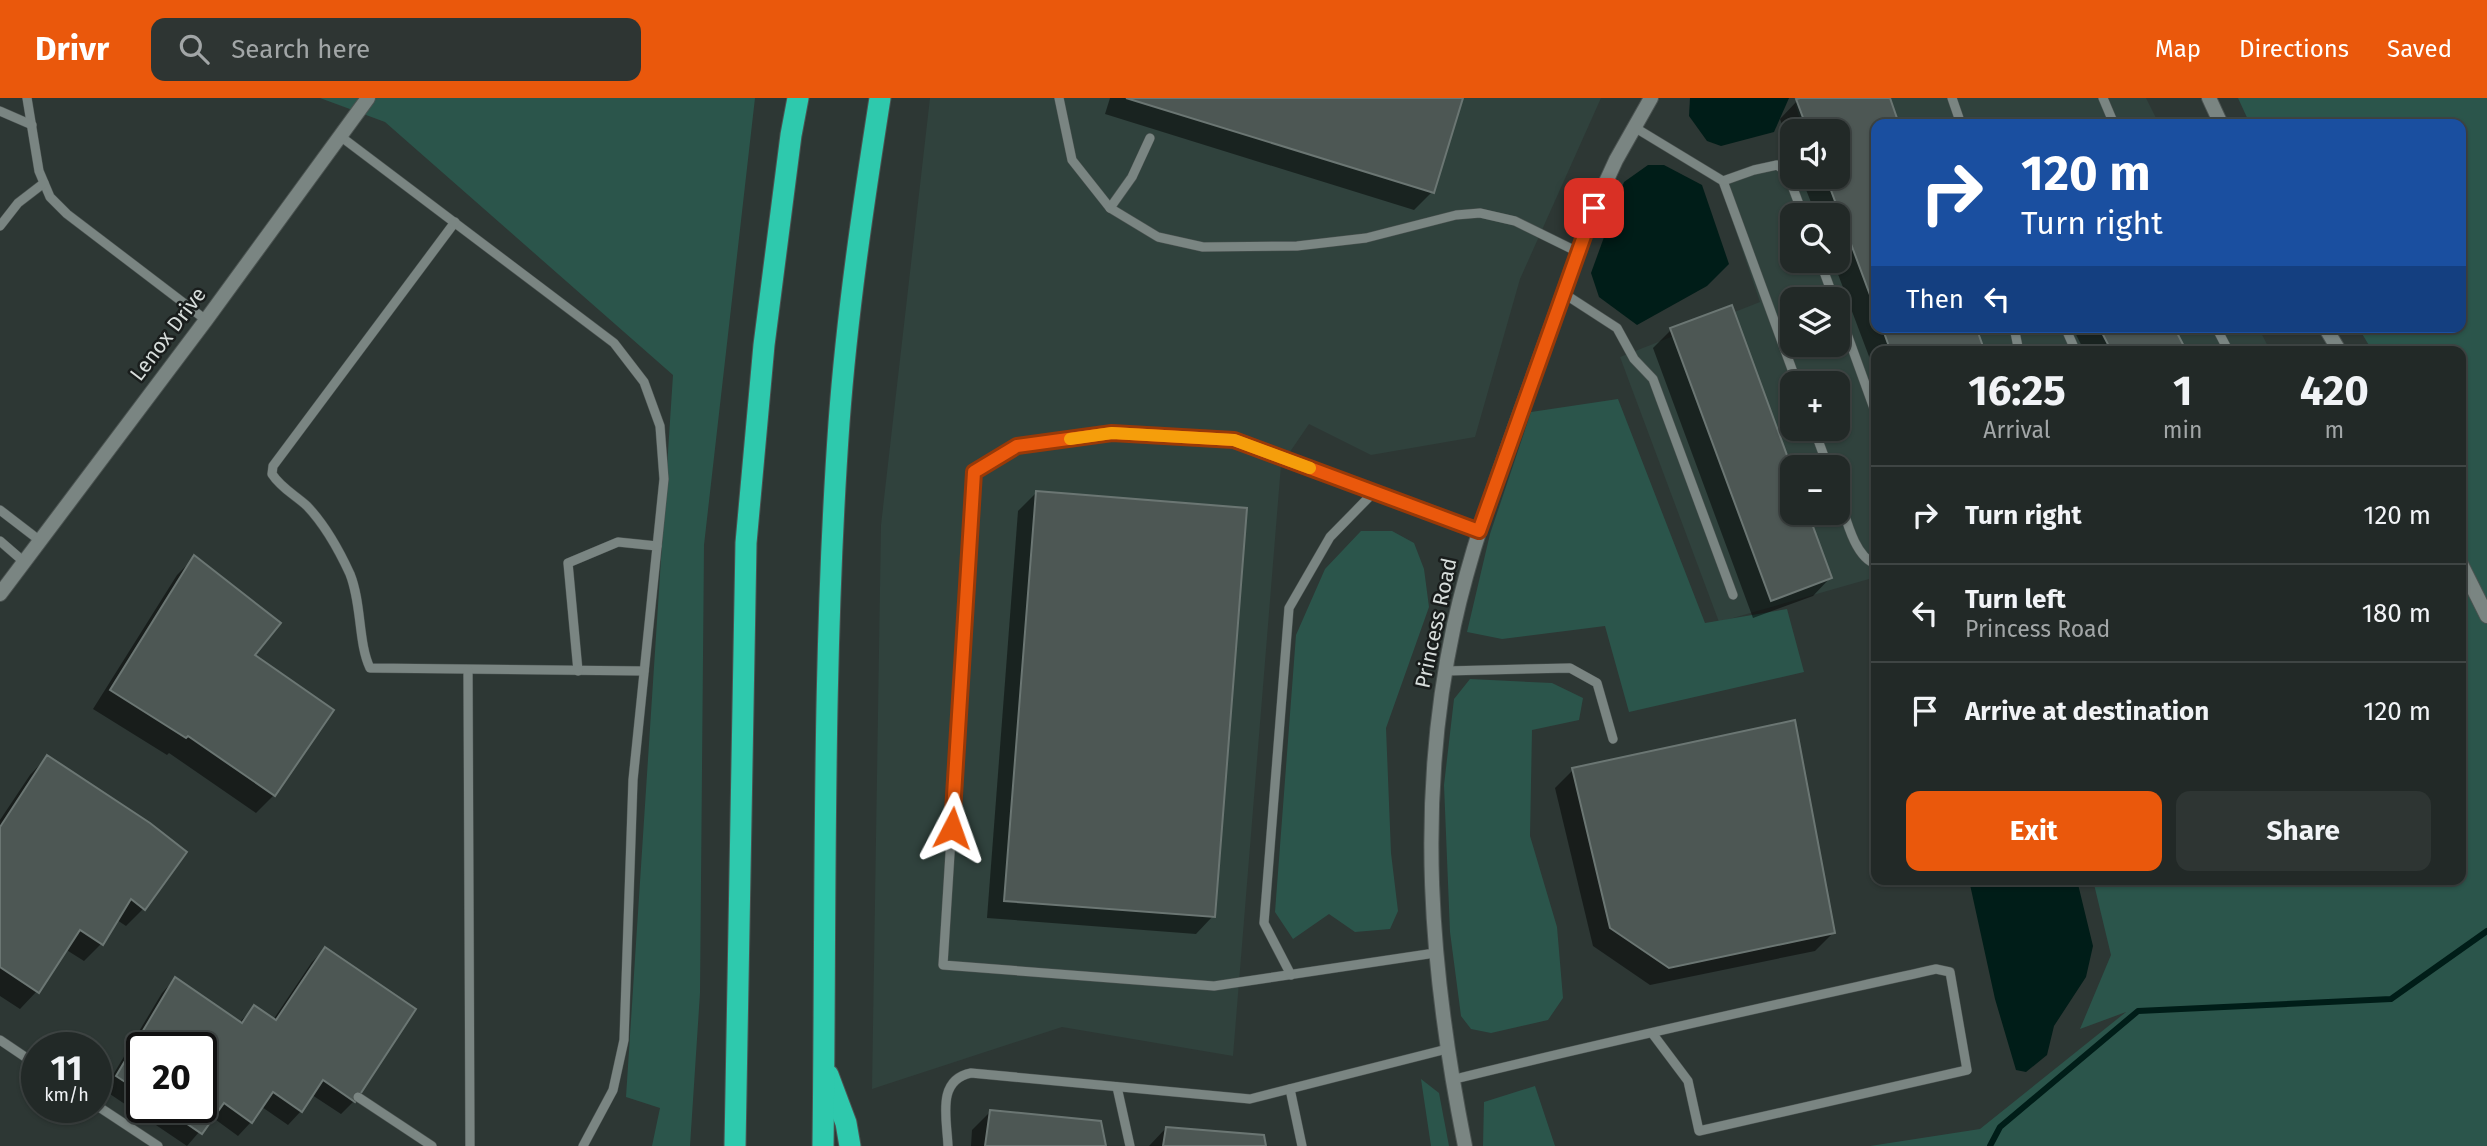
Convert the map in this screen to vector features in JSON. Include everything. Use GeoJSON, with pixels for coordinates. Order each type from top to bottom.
{"type":"FeatureCollection","features":[{"type":"Feature","properties":{"kind":"highway"},"geometry":{"type":"LineString","coordinates":[[735,1146],[746,543],[764,345],[798,98]]}},
{"type":"Feature","properties":{"kind":"highway"},"geometry":{"type":"LineString","coordinates":[[822,1146],[825,804],[832,544],[849,311],[863,200],[880,98]]}},
{"type":"Feature","properties":{"kind":"highway"},"geometry":{"type":"LineString","coordinates":[[824,1064],[846,1123],[850,1146]]}},
{"type":"Feature","properties":{"kind":"highway"},"geometry":{"type":"LineString","coordinates":[[725,1146],[735,1121]]}},
{"type":"Feature","properties":{"kind":"street","name":"Lenox Drive"},"geometry":{"type":"LineString","coordinates":[[0,594],[368,98]]}},
{"type":"Feature","properties":{"kind":"street","name":"Princess Road"},"geometry":{"type":"LineString","coordinates":[[1465,1146],[1451,1080],[1435,953],[1430,857],[1434,766],[1446,671],[1454,626],[1479,531],[1563,293],[1594,208],[1651,98]]}},
{"type":"Feature","properties":{"kind":"street"},"geometry":{"type":"LineString","coordinates":[[2209,98],[2219,119]]}},
{"type":"Feature","properties":{"kind":"street"},"geometry":{"type":"LineString","coordinates":[[2466,574],[2487,616]]}},
{"type":"Feature","properties":{"kind":"lane"},"geometry":{"type":"LineString","coordinates":[[27,98],[38,171],[50,197],[67,215],[205,320]]}},
{"type":"Feature","properties":{"kind":"lane"},"geometry":{"type":"LineString","coordinates":[[1059,98],[1072,160],[1110,208],[1158,237],[1203,247],[1297,246],[1366,238],[1456,215],[1480,213],[1515,221],[1578,252]]}},
{"type":"Feature","properties":{"kind":"lane"},"geometry":{"type":"LineString","coordinates":[[1952,98],[1959,119]]}},
{"type":"Feature","properties":{"kind":"lane"},"geometry":{"type":"LineString","coordinates":[[2103,98],[2113,119]]}},
{"type":"Feature","properties":{"kind":"lane"},"geometry":{"type":"LineString","coordinates":[[0,111],[32,125]]}},
{"type":"Feature","properties":{"kind":"lane"},"geometry":{"type":"LineString","coordinates":[[1634,127],[1723,181],[1793,371]]}},
{"type":"Feature","properties":{"kind":"lane"},"geometry":{"type":"LineString","coordinates":[[340,136],[614,343],[644,382],[660,426],[664,479],[633,780],[624,1040],[613,1090],[583,1146]]}},
{"type":"Feature","properties":{"kind":"lane"},"geometry":{"type":"LineString","coordinates":[[1110,208],[1132,177],[1150,138]]}},
{"type":"Feature","properties":{"kind":"lane"},"geometry":{"type":"LineString","coordinates":[[1723,181],[1777,165],[1787,172],[1799,203]]}},
{"type":"Feature","properties":{"kind":"lane"},"geometry":{"type":"LineString","coordinates":[[0,226],[18,203],[44,183]]}},
{"type":"Feature","properties":{"kind":"lane"},"geometry":{"type":"LineString","coordinates":[[455,222],[273,466],[272,474],[277,482],[307,506],[332,538],[351,576],[361,616],[366,660],[370,668],[644,671]]}},
{"type":"Feature","properties":{"kind":"lane"},"geometry":{"type":"LineString","coordinates":[[1563,293],[1617,328],[1634,359],[1653,379],[1733,595]]}},
{"type":"Feature","properties":{"kind":"lane"},"geometry":{"type":"LineString","coordinates":[[1850,342],[1871,400]]}},
{"type":"Feature","properties":{"kind":"lane"},"geometry":{"type":"LineString","coordinates":[[1435,953],[1214,986],[943,965],[974,472],[1017,446],[1112,433],[1234,440],[1479,531]]}},
{"type":"Feature","properties":{"kind":"lane"},"geometry":{"type":"LineString","coordinates":[[1291,975],[1264,923],[1289,608],[1330,537],[1374,492]]}},
{"type":"Feature","properties":{"kind":"lane"},"geometry":{"type":"LineString","coordinates":[[0,510],[39,540]]}},
{"type":"Feature","properties":{"kind":"lane"},"geometry":{"type":"LineString","coordinates":[[1849,525],[1858,550],[1871,563]]}},
{"type":"Feature","properties":{"kind":"lane"},"geometry":{"type":"LineString","coordinates":[[0,541],[23,561]]}},
{"type":"Feature","properties":{"kind":"lane"},"geometry":{"type":"LineString","coordinates":[[578,671],[568,563],[618,542],[657,546]]}},
{"type":"Feature","properties":{"kind":"lane"},"geometry":{"type":"LineString","coordinates":[[1446,671],[1570,668],[1597,683],[1613,739]]}},
{"type":"Feature","properties":{"kind":"lane"},"geometry":{"type":"LineString","coordinates":[[468,670],[470,1146]]}},
{"type":"Feature","properties":{"kind":"lane"},"geometry":{"type":"LineString","coordinates":[[1451,1080],[1652,1033],[1936,969],[1950,972],[1967,1070],[1699,1131],[1688,1081],[1652,1033]]}},
{"type":"Feature","properties":{"kind":"lane"},"geometry":{"type":"LineString","coordinates":[[0,1040],[21,1054]]}},
{"type":"Feature","properties":{"kind":"lane"},"geometry":{"type":"LineString","coordinates":[[948,1146],[946,1096],[949,1087],[961,1075],[971,1073],[1250,1099],[1447,1049]]}},
{"type":"Feature","properties":{"kind":"lane"},"geometry":{"type":"LineString","coordinates":[[1117,1087],[1130,1146]]}},
{"type":"Feature","properties":{"kind":"lane"},"geometry":{"type":"LineString","coordinates":[[1290,1089],[1302,1146]]}},
{"type":"Feature","properties":{"kind":"lane"},"geometry":{"type":"LineString","coordinates":[[358,1097],[432,1146]]}},
{"type":"Feature","properties":{"kind":"lane"},"geometry":{"type":"LineString","coordinates":[[112,1116],[158,1146]]}},
{"type":"Feature","properties":{"kind":"shaded area"},"geometry":{"type":"Polygon","coordinates":[[[320,98],[755,98],[704,545],[700,993],[690,1146],[652,1146],[660,1108],[626,1097],[673,375],[385,122],[320,98]]]}},
{"type":"Feature","properties":{"kind":"shaded area"},"geometry":{"type":"Polygon","coordinates":[[[930,98],[1601,98],[1520,279],[1475,437],[1371,455],[1309,424],[1281,465],[1233,1056],[1062,1027],[872,1089],[881,525],[930,98]]]}},
{"type":"Feature","properties":{"kind":"shaded area"},"geometry":{"type":"Polygon","coordinates":[[[1690,98],[1789,98],[1774,132],[1721,146],[1707,141],[1689,116],[1690,98]]]}},
{"type":"Feature","properties":{"kind":"shaded area"},"geometry":{"type":"Polygon","coordinates":[[[1805,98],[2146,98],[2156,119],[1871,119],[1871,333],[2261,333],[2268,346],[1871,346],[1871,578],[1719,622],[1620,357],[1760,302],[1719,182],[1780,159],[1780,189],[1850,189],[1850,119],[1800,119],[1795,104],[1805,98]]]}},
{"type":"Feature","properties":{"kind":"shaded area"},"geometry":{"type":"Polygon","coordinates":[[[2238,98],[2487,98],[2487,1146],[1870,1146],[1980,1129],[2126,1012],[2080,1029],[2111,955],[2094,885],[2466,885],[2466,346],[2369,346],[2362,333],[2466,333],[2466,119],[2248,119],[2238,98]]]}},
{"type":"Feature","properties":{"kind":"shaded area"},"geometry":{"type":"Polygon","coordinates":[[[1648,165],[1664,165],[1702,185],[1729,264],[1707,286],[1637,325],[1599,297],[1591,273],[1624,182],[1648,165]]]}},
{"type":"Feature","properties":{"kind":"shaded area"},"geometry":{"type":"Polygon","coordinates":[[[1618,399],[1705,623],[1787,609],[1804,672],[1629,712],[1605,626],[1502,639],[1467,632],[1490,534],[1531,412],[1618,399]]]}},
{"type":"Feature","properties":{"kind":"shaded area"},"geometry":{"type":"Polygon","coordinates":[[[1361,531],[1392,531],[1414,543],[1424,569],[1429,607],[1386,728],[1391,853],[1398,911],[1390,929],[1355,932],[1329,914],[1293,939],[1275,912],[1296,635],[1325,569],[1361,531]]]}},
{"type":"Feature","properties":{"kind":"shaded area"},"geometry":{"type":"Polygon","coordinates":[[[1470,679],[1552,683],[1583,698],[1579,720],[1532,730],[1530,836],[1557,927],[1563,998],[1548,1020],[1491,1033],[1471,1029],[1461,1016],[1450,932],[1444,785],[1454,699],[1470,679]]]}},
{"type":"Feature","properties":{"kind":"shaded area"},"geometry":{"type":"Polygon","coordinates":[[[1970,885],[2078,885],[2093,946],[2086,977],[2054,1026],[2047,1055],[2026,1072],[2016,1070],[1995,999],[1970,885]]]}},
{"type":"Feature","properties":{"kind":"shaded area"},"geometry":{"type":"Polygon","coordinates":[[[1421,1079],[1439,1093],[1449,1146],[1431,1146],[1421,1079]]]}},
{"type":"Feature","properties":{"kind":"shaded area"},"geometry":{"type":"Polygon","coordinates":[[[1535,1086],[1555,1146],[1483,1146],[1484,1102],[1535,1086]]]}},
{"type":"Feature","properties":{"kind":"building"},"geometry":{"type":"Polygon","coordinates":[[[1126,98],[1463,98],[1434,193],[1126,98]]]}},
{"type":"Feature","properties":{"kind":"building"},"geometry":{"type":"Polygon","coordinates":[[[1890,98],[1897,119],[1871,119],[1871,298],[1850,241],[1850,203],[1836,203],[1830,189],[1850,189],[1850,119],[1804,119],[1796,99],[1890,98]]]}},
{"type":"Feature","properties":{"kind":"building"},"geometry":{"type":"Polygon","coordinates":[[[1732,305],[1787,455],[1780,455],[1780,525],[1812,525],[1832,578],[1771,601],[1670,328],[1732,305]]]}},
{"type":"Feature","properties":{"kind":"building"},"geometry":{"type":"Polygon","coordinates":[[[1884,333],[1978,333],[1983,346],[1889,346],[1884,333]]]}},
{"type":"Feature","properties":{"kind":"building"},"geometry":{"type":"Polygon","coordinates":[[[2102,333],[2177,333],[2184,346],[2109,346],[2102,333]]]}},
{"type":"Feature","properties":{"kind":"building"},"geometry":{"type":"Polygon","coordinates":[[[1036,491],[1247,508],[1215,917],[1004,901],[1036,491]]]}},
{"type":"Feature","properties":{"kind":"building"},"geometry":{"type":"Polygon","coordinates":[[[194,555],[281,623],[255,655],[334,710],[275,796],[188,736],[186,738],[110,690],[194,555]]]}},
{"type":"Feature","properties":{"kind":"building"},"geometry":{"type":"Polygon","coordinates":[[[1795,720],[1835,933],[1669,968],[1610,928],[1572,768],[1795,720]]]}},
{"type":"Feature","properties":{"kind":"building"},"geometry":{"type":"Polygon","coordinates":[[[47,755],[150,823],[187,852],[145,910],[131,899],[103,945],[80,930],[39,993],[0,967],[0,827],[47,755]]]}},
{"type":"Feature","properties":{"kind":"building"},"geometry":{"type":"Polygon","coordinates":[[[325,947],[416,1009],[355,1102],[323,1080],[302,1112],[273,1092],[252,1123],[224,1103],[217,1113],[217,1032],[142,1032],[175,977],[242,1023],[254,1005],[276,1020],[325,947]]]}},
{"type":"Feature","properties":{"kind":"building"},"geometry":{"type":"Polygon","coordinates":[[[126,1059],[126,1083],[116,1076],[126,1059]]]}},
{"type":"Feature","properties":{"kind":"building"},"geometry":{"type":"Polygon","coordinates":[[[990,1110],[1101,1121],[1106,1146],[985,1146],[990,1110]]]}},
{"type":"Feature","properties":{"kind":"building"},"geometry":{"type":"Polygon","coordinates":[[[186,1123],[210,1123],[202,1134],[186,1123]]]}},
{"type":"Feature","properties":{"kind":"building"},"geometry":{"type":"Polygon","coordinates":[[[1166,1127],[1264,1135],[1266,1146],[1163,1146],[1166,1127]]]}},
{"type":"Feature","properties":{"kind":"waterway"},"geometry":{"type":"LineString","coordinates":[[1990,1146],[2000,1127],[2138,1011],[2391,999],[2487,931]]}},
{"type":"Feature","properties":{"kind":"slow traffic"},"geometry":{"type":"LineString","coordinates":[[1070,439],[1112,433],[1234,440],[1310,468]]}},
{"type":"Feature","properties":{"kind":"route"},"geometry":{"type":"LineString","coordinates":[[952,828],[974,472],[1017,446],[1112,433],[1234,440],[1479,531],[1594,208]]}}]}
